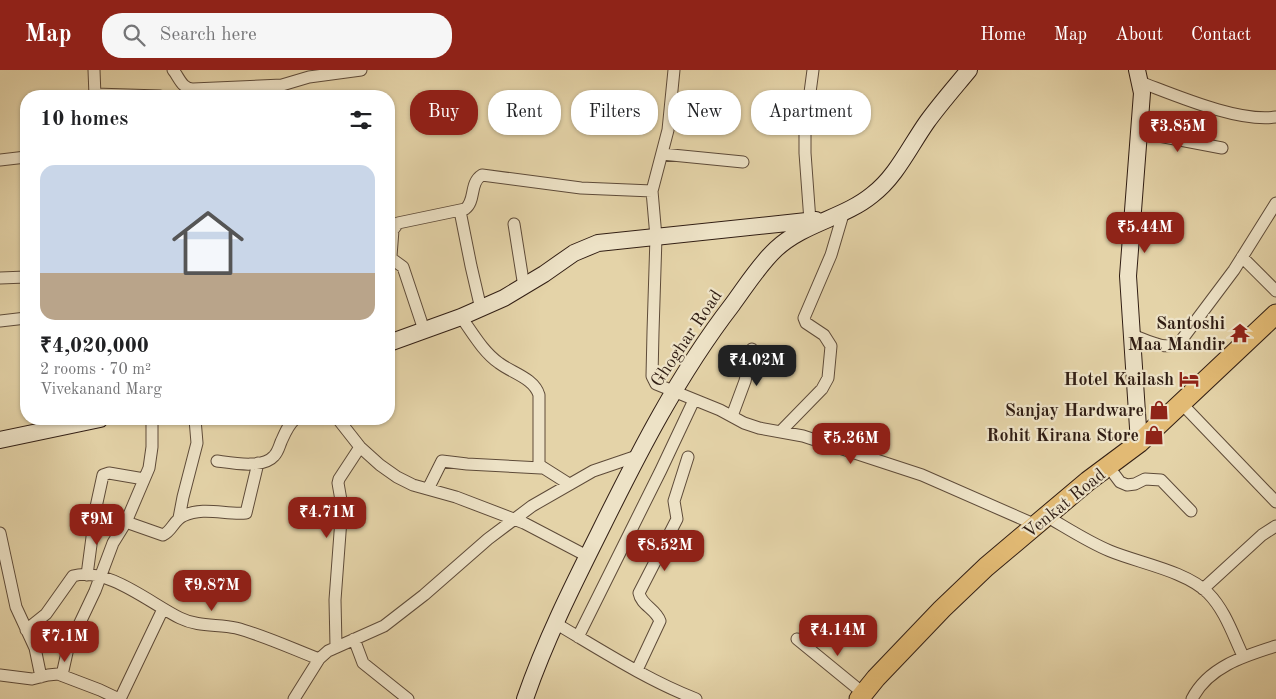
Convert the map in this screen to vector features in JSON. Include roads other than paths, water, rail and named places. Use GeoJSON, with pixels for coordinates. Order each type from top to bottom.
{"type":"FeatureCollection","features":[{"type":"Feature","properties":{"kind":"main road","name":"Venkat Road"},"geometry":{"type":"LineString","coordinates":[[861,696],[942,609],[1041,520],[1139,443],[1276,314]]}},
{"type":"Feature","properties":{"kind":"street"},"geometry":{"type":"LineString","coordinates":[[94,70],[95,90]]}},
{"type":"Feature","properties":{"kind":"street"},"geometry":{"type":"LineString","coordinates":[[175,70],[184,86],[188,89],[209,90]]}},
{"type":"Feature","properties":{"kind":"street"},"geometry":{"type":"LineString","coordinates":[[259,90],[309,77],[361,70]]}},
{"type":"Feature","properties":{"kind":"street"},"geometry":{"type":"LineString","coordinates":[[674,70],[668,130],[652,191],[656,237],[652,376],[656,384],[720,410],[744,423],[759,428],[803,436],[922,475],[1069,530],[1110,551],[1148,563],[1192,581],[1203,589],[1219,606],[1243,656]]}},
{"type":"Feature","properties":{"kind":"street"},"geometry":{"type":"LineString","coordinates":[[395,341],[481,309],[524,287],[574,252],[598,243],[818,220],[805,153],[805,130],[813,70]]}},
{"type":"Feature","properties":{"kind":"street","name":"Ghoghar Road"},"geometry":{"type":"LineString","coordinates":[[525,699],[555,624],[637,456],[673,392],[710,334],[776,250],[790,238],[818,220],[858,205],[874,194],[888,180],[927,122],[969,70]]}},
{"type":"Feature","properties":{"kind":"street"},"geometry":{"type":"LineString","coordinates":[[1138,76],[1209,107],[1265,119],[1276,117]]}},
{"type":"Feature","properties":{"kind":"street"},"geometry":{"type":"LineString","coordinates":[[1138,76],[1142,93],[1128,276],[1139,443]]}},
{"type":"Feature","properties":{"kind":"street"},"geometry":{"type":"LineString","coordinates":[[1138,132],[1222,148]]}},
{"type":"Feature","properties":{"kind":"street"},"geometry":{"type":"LineString","coordinates":[[662,154],[743,162]]}},
{"type":"Feature","properties":{"kind":"street"},"geometry":{"type":"LineString","coordinates":[[0,160],[20,158]]}},
{"type":"Feature","properties":{"kind":"street"},"geometry":{"type":"LineString","coordinates":[[395,227],[402,221],[460,211],[468,207],[475,181],[478,177],[487,175],[581,188],[652,191]]}},
{"type":"Feature","properties":{"kind":"street"},"geometry":{"type":"LineString","coordinates":[[1132,335],[1169,347],[1180,342],[1242,257],[1276,202]]}},
{"type":"Feature","properties":{"kind":"street"},"geometry":{"type":"LineString","coordinates":[[460,211],[470,266],[481,309]]}},
{"type":"Feature","properties":{"kind":"street"},"geometry":{"type":"LineString","coordinates":[[780,431],[822,389],[828,378],[831,346],[824,335],[806,323],[804,318],[831,255],[844,211]]}},
{"type":"Feature","properties":{"kind":"street"},"geometry":{"type":"LineString","coordinates":[[514,224],[524,287]]}},
{"type":"Feature","properties":{"kind":"street"},"geometry":{"type":"LineString","coordinates":[[1242,257],[1276,291]]}},
{"type":"Feature","properties":{"kind":"street"},"geometry":{"type":"LineString","coordinates":[[395,261],[402,267],[424,330]]}},
{"type":"Feature","properties":{"kind":"street"},"geometry":{"type":"LineString","coordinates":[[0,278],[20,277]]}},
{"type":"Feature","properties":{"kind":"street"},"geometry":{"type":"LineString","coordinates":[[461,317],[489,355],[536,387],[538,395],[538,463],[541,468]]}},
{"type":"Feature","properties":{"kind":"street"},"geometry":{"type":"LineString","coordinates":[[0,321],[20,319]]}},
{"type":"Feature","properties":{"kind":"street"},"geometry":{"type":"LineString","coordinates":[[732,416],[745,381],[752,349]]}},
{"type":"Feature","properties":{"kind":"street"},"geometry":{"type":"LineString","coordinates":[[578,637],[694,400]]}},
{"type":"Feature","properties":{"kind":"street"},"geometry":{"type":"LineString","coordinates":[[1181,403],[1276,502]]}},
{"type":"Feature","properties":{"kind":"street"},"geometry":{"type":"LineString","coordinates":[[0,440],[71,425]]}},
{"type":"Feature","properties":{"kind":"street"},"geometry":{"type":"LineString","coordinates":[[62,675],[68,648],[101,576],[113,543],[126,522],[149,468],[152,447],[152,425]]}},
{"type":"Feature","properties":{"kind":"street"},"geometry":{"type":"LineString","coordinates":[[126,522],[163,535],[167,534],[179,518],[197,443],[196,425]]}},
{"type":"Feature","properties":{"kind":"street"},"geometry":{"type":"LineString","coordinates":[[217,461],[266,462],[274,457],[290,425]]}},
{"type":"Feature","properties":{"kind":"street"},"geometry":{"type":"LineString","coordinates":[[343,425],[360,447],[397,477],[413,485],[456,497],[524,523],[588,556]]}},
{"type":"Feature","properties":{"kind":"street"},"geometry":{"type":"LineString","coordinates":[[336,646],[334,600],[342,506],[338,482],[360,447]]}},
{"type":"Feature","properties":{"kind":"street"},"geometry":{"type":"LineString","coordinates":[[294,699],[319,659],[336,646],[384,626],[513,519],[569,484],[602,467],[637,456]]}},
{"type":"Feature","properties":{"kind":"street"},"geometry":{"type":"LineString","coordinates":[[637,670],[660,621],[658,616],[640,599],[639,593],[678,519],[674,501],[688,457]]}},
{"type":"Feature","properties":{"kind":"street"},"geometry":{"type":"LineString","coordinates":[[428,490],[442,461],[541,468],[569,484]]}},
{"type":"Feature","properties":{"kind":"street"},"geometry":{"type":"LineString","coordinates":[[179,518],[200,511],[246,513],[258,463]]}},
{"type":"Feature","properties":{"kind":"street"},"geometry":{"type":"LineString","coordinates":[[1108,466],[1120,482],[1127,485],[1135,484],[1145,479],[1161,480],[1191,511]]}},
{"type":"Feature","properties":{"kind":"street"},"geometry":{"type":"LineString","coordinates":[[87,575],[96,506],[103,476],[109,474],[144,479]]}},
{"type":"Feature","properties":{"kind":"street"},"geometry":{"type":"LineString","coordinates":[[1203,589],[1262,535],[1276,526]]}},
{"type":"Feature","properties":{"kind":"street"},"geometry":{"type":"LineString","coordinates":[[0,533],[16,607],[34,648],[41,677]]}},
{"type":"Feature","properties":{"kind":"street"},"geometry":{"type":"LineString","coordinates":[[26,630],[46,614],[70,578],[76,575],[101,576],[191,622],[238,628],[319,659]]}},
{"type":"Feature","properties":{"kind":"street"},"geometry":{"type":"LineString","coordinates":[[0,675],[29,679],[53,674],[62,675],[120,699],[163,609]]}},
{"type":"Feature","properties":{"kind":"street"},"geometry":{"type":"LineString","coordinates":[[555,624],[637,670],[696,699]]}},
{"type":"Feature","properties":{"kind":"street"},"geometry":{"type":"LineString","coordinates":[[354,639],[363,663],[408,699]]}},
{"type":"Feature","properties":{"kind":"street"},"geometry":{"type":"LineString","coordinates":[[797,639],[861,696]]}},
{"type":"Feature","properties":{"kind":"street"},"geometry":{"type":"LineString","coordinates":[[1192,699],[1212,674],[1236,659],[1276,646]]}},
{"type":"Feature","properties":{"kind":"place","name":"Santoshi Maa Mandir"},"geometry":{"type":"Point","coordinates":[1240,333]}},
{"type":"Feature","properties":{"kind":"place","name":"Hotel Kailash"},"geometry":{"type":"Point","coordinates":[1189,379]}},
{"type":"Feature","properties":{"kind":"place","name":"Sanjay Hardware"},"geometry":{"type":"Point","coordinates":[1159,410]}},
{"type":"Feature","properties":{"kind":"place","name":"Rohit Kirana Store"},"geometry":{"type":"Point","coordinates":[1154,435]}}]}
